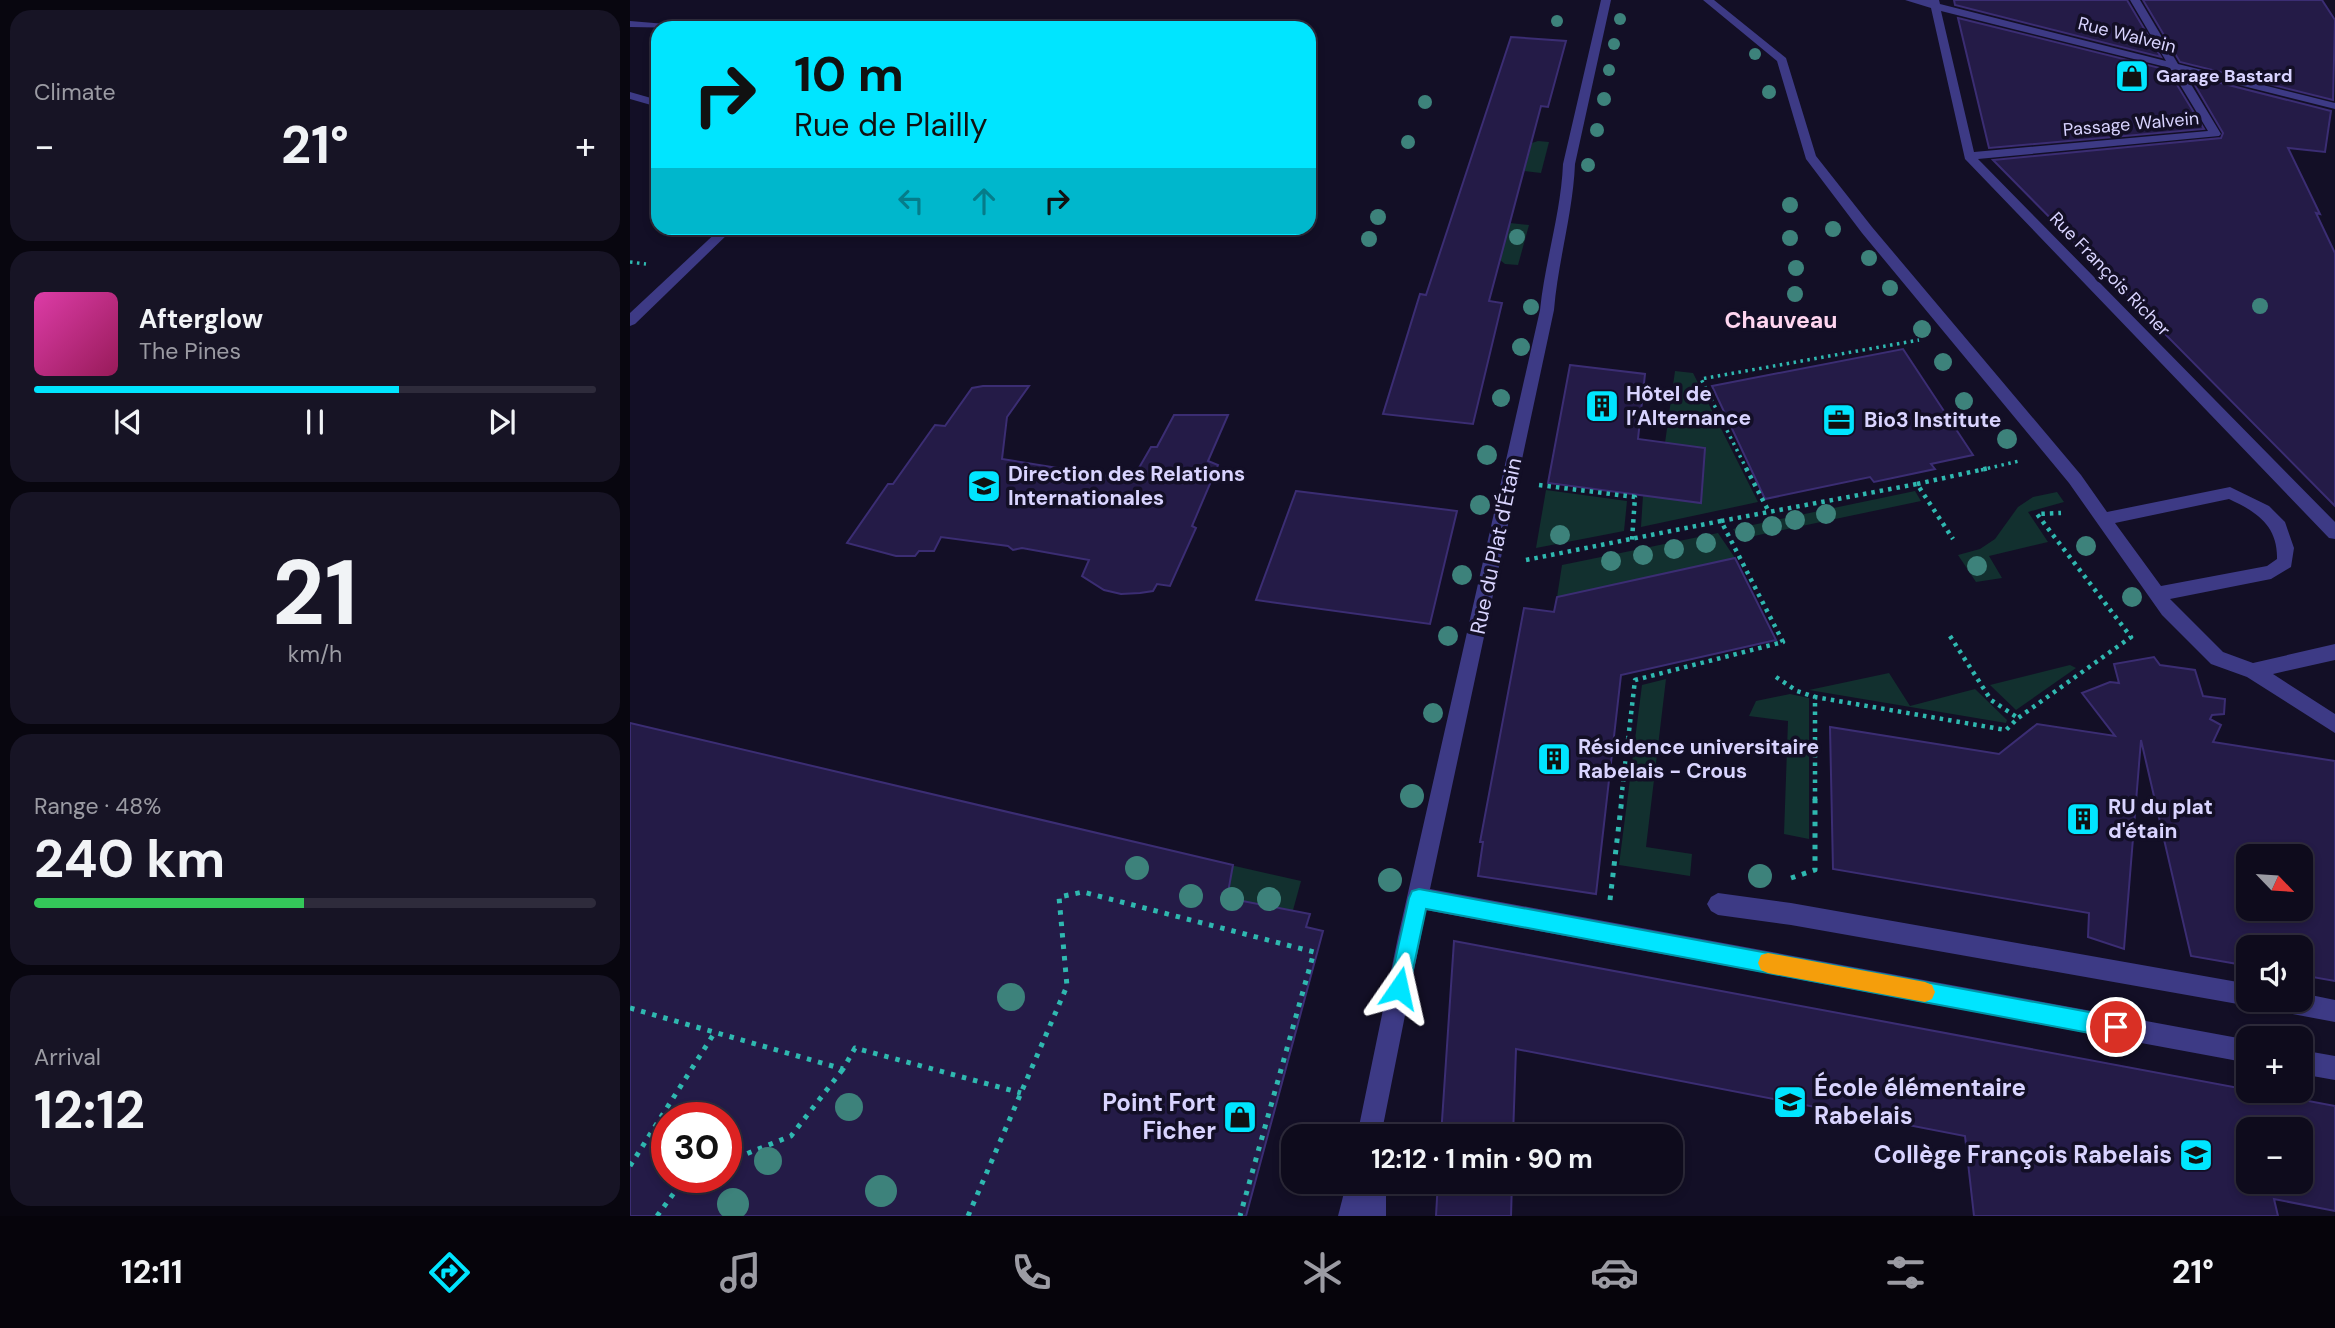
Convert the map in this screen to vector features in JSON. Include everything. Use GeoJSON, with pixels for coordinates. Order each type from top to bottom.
{"type":"FeatureCollection","features":[{"type":"Feature","properties":{"kind":"street","name":"Rue du Plat d'Étain"},"geometry":{"type":"LineString","coordinates":[[1379,1090],[1547,310],[1550,268],[1568,187],[1569,164],[1606,0]]}},
{"type":"Feature","properties":{"kind":"street"},"geometry":{"type":"LineString","coordinates":[[1708,0],[1782,60],[1810,156],[1867,230],[2053,453],[2168,610],[2217,658],[2253,671],[2335,724]]}},
{"type":"Feature","properties":{"kind":"street","name":"Rue Walvein"},"geometry":{"type":"LineString","coordinates":[[1910,0],[1935,3],[2335,107]]}},
{"type":"Feature","properties":{"kind":"street"},"geometry":{"type":"LineString","coordinates":[[2135,0],[2173,65]]}},
{"type":"Feature","properties":{"kind":"street"},"geometry":{"type":"LineString","coordinates":[[1935,3],[1969,156]]}},
{"type":"Feature","properties":{"kind":"street"},"geometry":{"type":"LineString","coordinates":[[630,24],[651,26]]}},
{"type":"Feature","properties":{"kind":"street","name":"Passage Walvein"},"geometry":{"type":"LineString","coordinates":[[1969,156],[2215,134],[2173,65]]}},
{"type":"Feature","properties":{"kind":"street"},"geometry":{"type":"LineString","coordinates":[[630,96],[651,102]]}},
{"type":"Feature","properties":{"kind":"street","name":"Rue François Richer"},"geometry":{"type":"LineString","coordinates":[[1969,156],[2335,533]]}},
{"type":"Feature","properties":{"kind":"street"},"geometry":{"type":"LineString","coordinates":[[630,321],[721,235]]}},
{"type":"Feature","properties":{"kind":"street"},"geometry":{"type":"LineString","coordinates":[[2100,515],[2230,493],[2246,499],[2275,519],[2287,543],[2285,562],[2271,572],[2158,594]]}},
{"type":"Feature","properties":{"kind":"street"},"geometry":{"type":"LineString","coordinates":[[2253,671],[2335,652]]}},
{"type":"Feature","properties":{"kind":"street"},"geometry":{"type":"LineString","coordinates":[[1419,898],[2236,1050]]}},
{"type":"Feature","properties":{"kind":"street"},"geometry":{"type":"LineString","coordinates":[[1718,904],[1780,912],[2236,993]]}},
{"type":"Feature","properties":{"kind":"street"},"geometry":{"type":"LineString","coordinates":[[2313,1007],[2335,1011]]}},
{"type":"Feature","properties":{"kind":"street"},"geometry":{"type":"LineString","coordinates":[[2313,1064],[2335,1068]]}},
{"type":"Feature","properties":{"kind":"street"},"geometry":{"type":"LineString","coordinates":[[1372,1124],[1379,1090]]}},
{"type":"Feature","properties":{"kind":"street"},"geometry":{"type":"LineString","coordinates":[[1378,1124],[1379,1090]]}},
{"type":"Feature","properties":{"kind":"street"},"geometry":{"type":"LineString","coordinates":[[1351,1216],[1356,1194]]}},
{"type":"Feature","properties":{"kind":"street"},"geometry":{"type":"LineString","coordinates":[[1373,1216],[1374,1194]]}},
{"type":"Feature","properties":{"kind":"path"},"geometry":{"type":"LineString","coordinates":[[1769,512],[1702,379],[1953,333]]}},
{"type":"Feature","properties":{"kind":"path"},"geometry":{"type":"LineString","coordinates":[[1521,561],[1917,484],[2053,453]]}},
{"type":"Feature","properties":{"kind":"path"},"geometry":{"type":"LineString","coordinates":[[1917,484],[1953,539]]}},
{"type":"Feature","properties":{"kind":"path"},"geometry":{"type":"LineString","coordinates":[[1537,485],[1635,497],[1632,540]]}},
{"type":"Feature","properties":{"kind":"path"},"geometry":{"type":"LineString","coordinates":[[1776,677],[1797,691],[1815,697],[2006,730],[2018,718],[2131,637],[2037,514],[2100,515]]}},
{"type":"Feature","properties":{"kind":"path"},"geometry":{"type":"LineString","coordinates":[[1609,908],[1635,680],[1783,642],[1721,521]]}},
{"type":"Feature","properties":{"kind":"path"},"geometry":{"type":"LineString","coordinates":[[1950,636],[1991,700],[2018,718]]}},
{"type":"Feature","properties":{"kind":"path"},"geometry":{"type":"LineString","coordinates":[[1780,912],[1783,880],[1815,870],[1815,697]]}},
{"type":"Feature","properties":{"kind":"path"},"geometry":{"type":"LineString","coordinates":[[968,1216],[1067,986],[1059,897],[1083,892],[1314,952],[1240,1216]]}},
{"type":"Feature","properties":{"kind":"path"},"geometry":{"type":"LineString","coordinates":[[630,1007],[843,1069]]}},
{"type":"Feature","properties":{"kind":"path"},"geometry":{"type":"LineString","coordinates":[[630,1166],[715,1032]]}},
{"type":"Feature","properties":{"kind":"path"},"geometry":{"type":"LineString","coordinates":[[742,1156],[791,1136],[843,1069],[855,1048],[1021,1093]]}},
{"type":"Feature","properties":{"kind":"path"},"geometry":{"type":"LineString","coordinates":[[657,1216],[674,1193]]}},
{"type":"Feature","properties":{"kind":"green space"},"geometry":{"type":"Polygon","coordinates":[[[1549,142],[1541,173],[1524,171],[1532,143],[1549,142]]]}},
{"type":"Feature","properties":{"kind":"green space"},"geometry":{"type":"Polygon","coordinates":[[[1510,223],[1529,225],[1518,265],[1505,264],[1500,260],[1510,223]]]}},
{"type":"Feature","properties":{"kind":"green space"},"geometry":{"type":"Polygon","coordinates":[[[1675,371],[1693,373],[1758,502],[1641,527],[1643,495],[1701,503],[1705,448],[1665,443],[1675,371]]]}},
{"type":"Feature","properties":{"kind":"green space"},"geometry":{"type":"Polygon","coordinates":[[[1546,490],[1627,501],[1624,531],[1536,548],[1546,490]]]}},
{"type":"Feature","properties":{"kind":"green space"},"geometry":{"type":"Polygon","coordinates":[[[1915,491],[1921,501],[1740,539],[1733,529],[1915,491]]]}},
{"type":"Feature","properties":{"kind":"green space"},"geometry":{"type":"Polygon","coordinates":[[[2057,492],[2064,502],[2028,512],[2048,542],[1989,556],[2002,578],[1976,582],[1958,555],[1980,549],[1995,539],[2018,507],[2033,497],[2057,492]]]}},
{"type":"Feature","properties":{"kind":"green space"},"geometry":{"type":"Polygon","coordinates":[[[1718,533],[1735,558],[1557,597],[1562,565],[1718,533]]]}},
{"type":"Feature","properties":{"kind":"green space"},"geometry":{"type":"Polygon","coordinates":[[[2070,665],[2076,668],[2016,710],[1990,685],[2070,665]]]}},
{"type":"Feature","properties":{"kind":"green space"},"geometry":{"type":"Polygon","coordinates":[[[1889,673],[1910,706],[1975,689],[2007,720],[2006,723],[1809,690],[1889,673]]]}},
{"type":"Feature","properties":{"kind":"green space"},"geometry":{"type":"Polygon","coordinates":[[[1666,679],[1646,847],[1692,854],[1690,876],[1619,865],[1642,685],[1666,679]]]}},
{"type":"Feature","properties":{"kind":"green space"},"geometry":{"type":"Polygon","coordinates":[[[1790,694],[1809,698],[1809,839],[1784,834],[1788,721],[1749,716],[1756,701],[1790,694]]]}},
{"type":"Feature","properties":{"kind":"green space"},"geometry":{"type":"Polygon","coordinates":[[[1090,833],[1301,881],[1287,932],[1090,833]]]}},
{"type":"Feature","properties":{"kind":"building"},"geometry":{"type":"Polygon","coordinates":[[[1954,0],[2127,0],[2161,57],[1955,5],[1954,0]]]}},
{"type":"Feature","properties":{"kind":"building"},"geometry":{"type":"Polygon","coordinates":[[[2143,0],[2322,0],[2335,20],[2333,100],[2180,62],[2143,0]]]}},
{"type":"Feature","properties":{"kind":"building"},"geometry":{"type":"Polygon","coordinates":[[[1958,18],[2168,70],[2204,129],[1989,148],[1958,18]]]}},
{"type":"Feature","properties":{"kind":"building"},"geometry":{"type":"Polygon","coordinates":[[[1511,37],[1566,41],[1548,107],[1541,106],[1489,301],[1502,303],[1473,424],[1383,414],[1420,294],[1426,295],[1511,37]]]}},
{"type":"Feature","properties":{"kind":"building"},"geometry":{"type":"Polygon","coordinates":[[[2189,75],[2331,111],[2325,152],[2288,148],[2320,214],[2316,213],[2335,253],[2335,506],[1993,160],[2221,138],[2223,133],[2189,75]]]}},
{"type":"Feature","properties":{"kind":"building","name":"Bio3 Institute"},"geometry":{"type":"Polygon","coordinates":[[[1903,349],[1973,455],[1931,464],[1935,469],[1874,482],[1870,477],[1765,499],[1712,386],[1903,349]]]}},
{"type":"Feature","properties":{"kind":"building","name":"Hôtel de l’Alternance"},"geometry":{"type":"Polygon","coordinates":[[[1570,365],[1645,374],[1638,439],[1705,448],[1701,503],[1548,483],[1570,365]]]}},
{"type":"Feature","properties":{"kind":"building"},"geometry":{"type":"Polygon","coordinates":[[[1029,386],[1007,417],[1002,459],[1132,480],[1151,447],[1157,447],[1174,415],[1228,415],[1208,461],[1218,465],[1192,526],[1196,528],[1170,586],[1157,584],[1153,591],[1121,594],[1104,590],[1082,576],[1089,560],[941,537],[934,551],[919,551],[915,556],[896,556],[847,543],[888,484],[893,484],[935,425],[945,426],[972,388],[1029,386]]]}},
{"type":"Feature","properties":{"kind":"building"},"geometry":{"type":"Polygon","coordinates":[[[1296,491],[1457,511],[1430,624],[1256,600],[1296,491]]]}},
{"type":"Feature","properties":{"kind":"building","name":"Résidence universitaire Rabelais - Crous"},"geometry":{"type":"Polygon","coordinates":[[[1735,558],[1776,640],[1621,675],[1596,894],[1478,876],[1483,842],[1480,842],[1524,608],[1554,612],[1557,597],[1735,558]]]}},
{"type":"Feature","properties":{"kind":"building","name":"RU du plat d'étain"},"geometry":{"type":"Polygon","coordinates":[[[2154,657],[2160,665],[2195,670],[2203,696],[2225,699],[2224,714],[2212,715],[2210,719],[2221,725],[2213,742],[2335,761],[2335,981],[2313,977],[2313,935],[2236,935],[2236,964],[2191,956],[2141,740],[2124,949],[2088,937],[2089,913],[1833,869],[1830,727],[1999,754],[2037,724],[2115,736],[2082,693],[2110,682],[2119,683],[2114,664],[2154,657]]]}},
{"type":"Feature","properties":{"kind":"building"},"geometry":{"type":"Polygon","coordinates":[[[630,723],[1233,865],[1227,898],[1310,914],[1306,927],[1323,931],[1246,1216],[630,1216],[630,723]]]}},
{"type":"Feature","properties":{"kind":"building","name":"École élémentaire Rabelais"},"geometry":{"type":"Polygon","coordinates":[[[1454,941],[2236,1087],[2236,1103],[2313,1102],[2335,1106],[2335,1211],[2274,1199],[2278,1216],[1974,1216],[1965,1136],[1516,1049],[1513,1124],[1442,1124],[1454,941]]]}},
{"type":"Feature","properties":{"kind":"building"},"geometry":{"type":"Polygon","coordinates":[[[1437,1194],[1512,1194],[1511,1216],[1436,1216],[1437,1194]]]}},
{"type":"Feature","properties":{"kind":"slow traffic"},"geometry":{"type":"LineString","coordinates":[[1768,963],[1925,992]]}},
{"type":"Feature","properties":{"kind":"place","name":"Garage Bastard"},"geometry":{"type":"Point","coordinates":[2132,76]}},
{"type":"Feature","properties":{"kind":"place","name":"Hôtel de l’Alternance"},"geometry":{"type":"Point","coordinates":[1602,406]}},
{"type":"Feature","properties":{"kind":"place","name":"Bio3 Institute"},"geometry":{"type":"Point","coordinates":[1839,420]}},
{"type":"Feature","properties":{"kind":"place","name":"Direction des Relations Internationales"},"geometry":{"type":"Point","coordinates":[984,486]}},
{"type":"Feature","properties":{"kind":"place","name":"Résidence universitaire Rabelais - Crous"},"geometry":{"type":"Point","coordinates":[1554,759]}},
{"type":"Feature","properties":{"kind":"place","name":"RU du plat d'étain"},"geometry":{"type":"Point","coordinates":[2083,819]}},
{"type":"Feature","properties":{"kind":"place","name":"École élémentaire Rabelais"},"geometry":{"type":"Point","coordinates":[1790,1102]}},
{"type":"Feature","properties":{"kind":"place","name":"Point Fort Ficher"},"geometry":{"type":"Point","coordinates":[1240,1117]}},
{"type":"Feature","properties":{"kind":"place","name":"Collège François Rabelais"},"geometry":{"type":"Point","coordinates":[2196,1155]}},
{"type":"Feature","properties":{"kind":"district","name":"Chauveau"},"geometry":{"type":"Point","coordinates":[1781,320]}},
{"type":"Feature","properties":{"kind":"route"},"geometry":{"type":"LineString","coordinates":[[1399,988],[1419,898],[2116,1027]]}}]}
